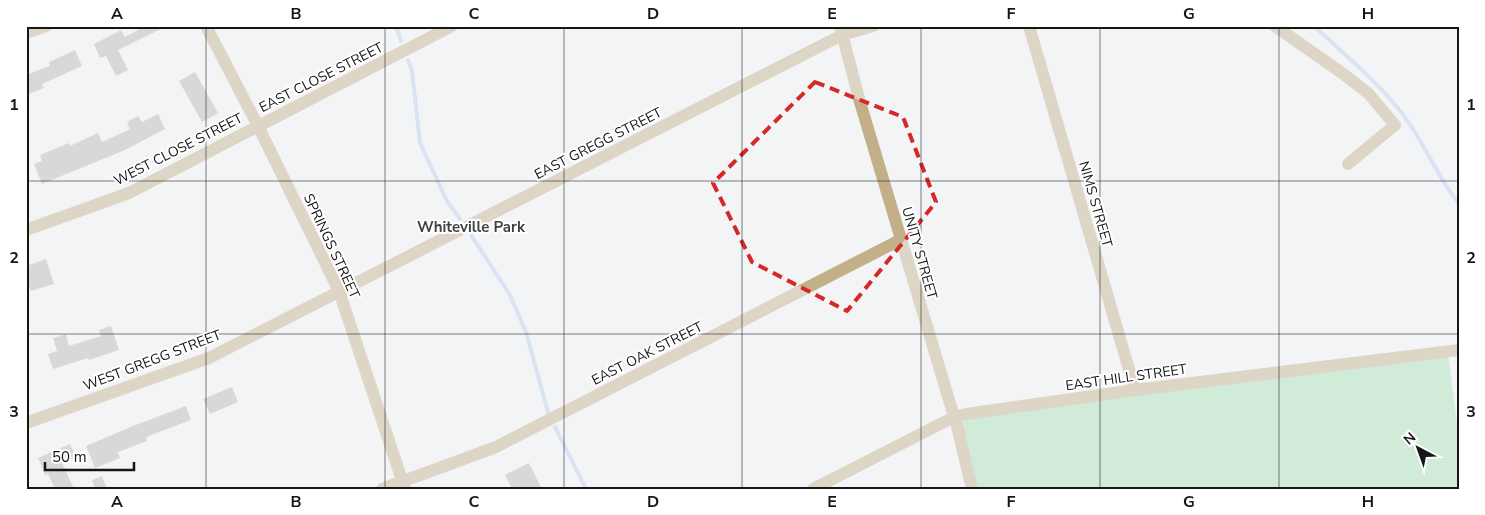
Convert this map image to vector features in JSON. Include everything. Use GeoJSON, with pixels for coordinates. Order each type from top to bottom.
{"type":"FeatureCollection","features":[{"type":"Feature","properties":{"kind":"street"},"geometry":{"type":"LineString","coordinates":[[26,33],[46,26]]}},
{"type":"Feature","properties":{"kind":"street","name":"SPRINGS STREET"},"geometry":{"type":"LineString","coordinates":[[206,26],[258,126],[339,291],[404,485]]}},
{"type":"Feature","properties":{"kind":"street","name":"EAST CLOSE STREET"},"geometry":{"type":"LineString","coordinates":[[258,126],[452,26]]}},
{"type":"Feature","properties":{"kind":"street","name":"EAST GREGG STREET"},"geometry":{"type":"LineString","coordinates":[[339,291],[841,31],[873,26]]}},
{"type":"Feature","properties":{"kind":"street","name":"NIMS STREET"},"geometry":{"type":"LineString","coordinates":[[1029,26],[1135,390]]}},
{"type":"Feature","properties":{"kind":"street"},"geometry":{"type":"LineString","coordinates":[[1275,26],[1368,93],[1395,125],[1348,164]]}},
{"type":"Feature","properties":{"kind":"street","name":"UNITY STREET"},"geometry":{"type":"LineString","coordinates":[[841,31],[900,240],[954,417],[972,489]]}},
{"type":"Feature","properties":{"kind":"street","name":"WEST CLOSE STREET"},"geometry":{"type":"LineString","coordinates":[[26,230],[129,192],[258,126]]}},
{"type":"Feature","properties":{"kind":"street","name":"EAST OAK STREET"},"geometry":{"type":"LineString","coordinates":[[382,489],[404,485],[496,447],[900,240]]}},
{"type":"Feature","properties":{"kind":"street","name":"WEST GREGG STREET"},"geometry":{"type":"LineString","coordinates":[[26,423],[209,358],[339,291]]}},
{"type":"Feature","properties":{"kind":"street","name":"EAST HILL STREET"},"geometry":{"type":"LineString","coordinates":[[814,489],[954,417],[966,414],[1135,390],[1459,350]]}},
{"type":"Feature","properties":{"kind":"highlighted area"},"geometry":{"type":"Polygon","coordinates":[[[815,82],[903,117],[936,202],[847,311],[752,262],[713,183],[815,82]]]}},
{"type":"Feature","properties":{"kind":"green space"},"geometry":{"type":"Polygon","coordinates":[[[1448,353],[1459,439],[1459,489],[974,489],[956,419],[1448,353]]]}},
{"type":"Feature","properties":{"kind":"building"},"geometry":{"type":"Polygon","coordinates":[[[145,26],[167,26],[118,50],[128,70],[116,76],[106,56],[100,58],[94,44],[121,30],[125,37],[145,26]]]}},
{"type":"Feature","properties":{"kind":"building"},"geometry":{"type":"Polygon","coordinates":[[[75,50],[82,66],[42,84],[44,88],[26,95],[26,75],[50,66],[49,62],[75,50]]]}},
{"type":"Feature","properties":{"kind":"building"},"geometry":{"type":"Polygon","coordinates":[[[195,72],[218,113],[202,122],[179,81],[195,72]]]}},
{"type":"Feature","properties":{"kind":"building"},"geometry":{"type":"Polygon","coordinates":[[[158,114],[165,129],[125,150],[42,184],[34,164],[42,161],[40,155],[69,143],[70,146],[98,133],[102,142],[130,129],[127,122],[138,116],[142,122],[158,114]]]}},
{"type":"Feature","properties":{"kind":"building"},"geometry":{"type":"Polygon","coordinates":[[[46,259],[54,284],[31,291],[28,283],[26,284],[26,266],[46,259]]]}},
{"type":"Feature","properties":{"kind":"building"},"geometry":{"type":"Polygon","coordinates":[[[111,326],[119,350],[53,369],[48,354],[57,351],[53,338],[66,334],[69,346],[101,336],[99,330],[111,326]]]}},
{"type":"Feature","properties":{"kind":"building"},"geometry":{"type":"Polygon","coordinates":[[[232,387],[238,402],[210,414],[203,399],[232,387]]]}},
{"type":"Feature","properties":{"kind":"building"},"geometry":{"type":"Polygon","coordinates":[[[186,406],[191,420],[146,437],[147,441],[118,452],[120,458],[95,468],[86,446],[186,406]]]}},
{"type":"Feature","properties":{"kind":"building"},"geometry":{"type":"Polygon","coordinates":[[[70,444],[76,457],[62,463],[74,489],[55,489],[48,474],[45,475],[38,458],[70,444]]]}},
{"type":"Feature","properties":{"kind":"building"},"geometry":{"type":"Polygon","coordinates":[[[529,463],[542,489],[512,489],[505,475],[529,463]]]}},
{"type":"Feature","properties":{"kind":"building"},"geometry":{"type":"Polygon","coordinates":[[[102,476],[107,489],[95,489],[92,480],[102,476]]]}},
{"type":"Feature","properties":{"kind":"waterway"},"geometry":{"type":"LineString","coordinates":[[396,26],[401,41]]}},
{"type":"Feature","properties":{"kind":"waterway"},"geometry":{"type":"LineString","coordinates":[[1314,26],[1367,75],[1406,118],[1459,204]]}},
{"type":"Feature","properties":{"kind":"waterway"},"geometry":{"type":"LineString","coordinates":[[408,60],[412,71],[420,143],[447,201],[460,219]]}},
{"type":"Feature","properties":{"kind":"waterway"},"geometry":{"type":"LineString","coordinates":[[471,235],[510,295],[526,332],[548,412]]}},
{"type":"Feature","properties":{"kind":"waterway"},"geometry":{"type":"LineString","coordinates":[[555,427],[586,489]]}},
{"type":"Feature","properties":{"kind":"district","name":"Whiteville Park"},"geometry":{"type":"Point","coordinates":[471,227]}}]}
